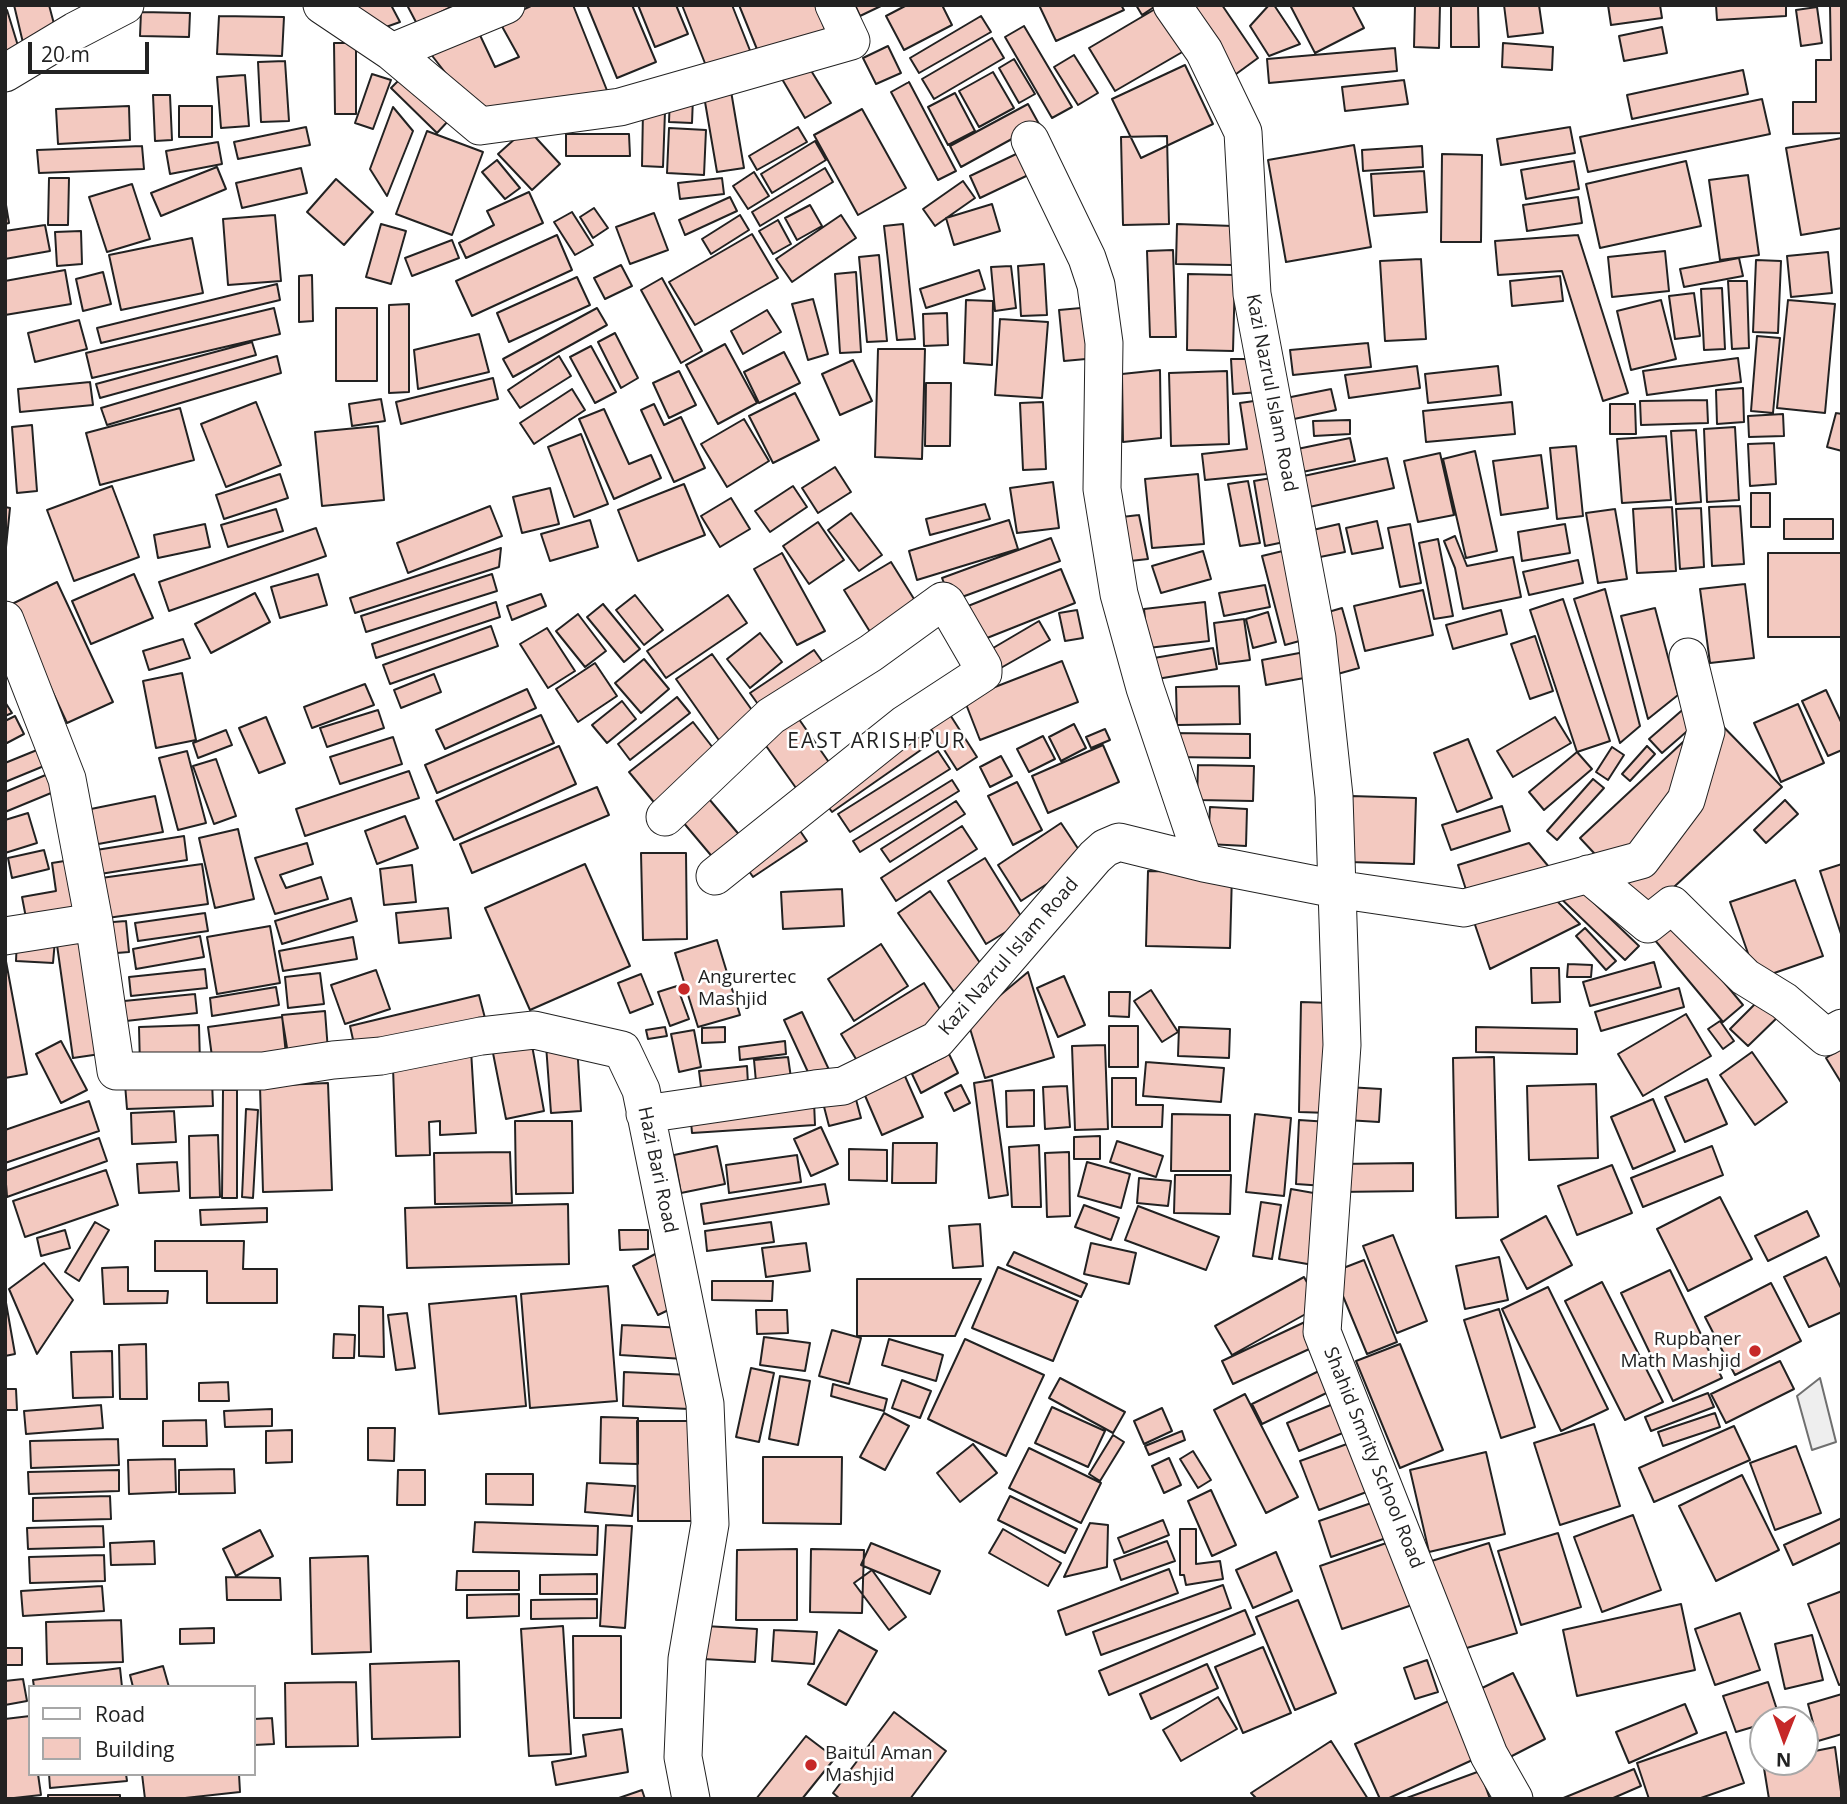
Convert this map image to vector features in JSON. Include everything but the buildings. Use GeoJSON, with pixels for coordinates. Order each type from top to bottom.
{"type":"FeatureCollection","features":[{"type":"Feature","properties":{"kind":"street"},"geometry":{"type":"LineString","coordinates":[[5,73],[69,18],[125,5]]}},
{"type":"Feature","properties":{"kind":"street"},"geometry":{"type":"LineString","coordinates":[[321,5],[392,52],[480,126],[620,107],[851,41],[834,5]]}},
{"type":"Feature","properties":{"kind":"street"},"geometry":{"type":"LineString","coordinates":[[392,52],[506,5]]}},
{"type":"Feature","properties":{"kind":"street","name":"Kazi Nazrul Islam Road"},"geometry":{"type":"LineString","coordinates":[[1172,5],[1204,51],[1243,132],[1252,295],[1317,638],[1334,796],[1336,889]]}},
{"type":"Feature","properties":{"kind":"street"},"geometry":{"type":"LineString","coordinates":[[1030,140],[1087,258],[1096,285],[1104,343],[1102,489],[1119,594],[1145,688],[1204,863]]}},
{"type":"Feature","properties":{"kind":"street"},"geometry":{"type":"LineString","coordinates":[[665,817],[771,716],[871,653],[943,601],[946,603],[983,667],[983,673],[905,724],[715,876]]}},
{"type":"Feature","properties":{"kind":"street"},"geometry":{"type":"LineString","coordinates":[[5,620],[67,779],[94,922],[5,936]]}},
{"type":"Feature","properties":{"kind":"street","name":"Kazi Nazrul Islam Road"},"geometry":{"type":"LineString","coordinates":[[645,1114],[844,1086],[937,1040],[1105,848],[1119,842],[1204,863],[1336,889],[1464,908],[1641,860],[1686,800],[1706,731],[1688,657]]}},
{"type":"Feature","properties":{"kind":"street"},"geometry":{"type":"LineString","coordinates":[[1588,874],[1648,924],[1672,905],[1745,977],[1784,1001],[1826,1037],[1842,1028]]}},
{"type":"Feature","properties":{"kind":"street","name":"Shahid Smrity School Road"},"geometry":{"type":"LineString","coordinates":[[1336,889],[1342,1045],[1322,1332],[1489,1755],[1514,1799]]}},
{"type":"Feature","properties":{"kind":"street","name":"Hazi Bari Road"},"geometry":{"type":"LineString","coordinates":[[94,922],[116,1071],[263,1071],[381,1056],[481,1036],[534,1030],[622,1050],[641,1090],[705,1404],[710,1524],[687,1659],[683,1757],[691,1799]]}},
{"type":"Feature","properties":{"kind":"shaded area"},"geometry":{"type":"Polygon","coordinates":[[[1820,1378],[1836,1442],[1812,1450],[1797,1396],[1820,1378]]]}},
{"type":"Feature","properties":{"kind":"place","name":"Angurertec Mashjid"},"geometry":{"type":"Point","coordinates":[684,989]}},
{"type":"Feature","properties":{"kind":"place","name":"Rupbaner Math Mashjid"},"geometry":{"type":"Point","coordinates":[1755,1351]}},
{"type":"Feature","properties":{"kind":"place","name":"Baitul Aman Mashjid"},"geometry":{"type":"Point","coordinates":[811,1765]}},
{"type":"Feature","properties":{"kind":"district","name":"EAST ARISHPUR"},"geometry":{"type":"Point","coordinates":[877,742]}}]}
